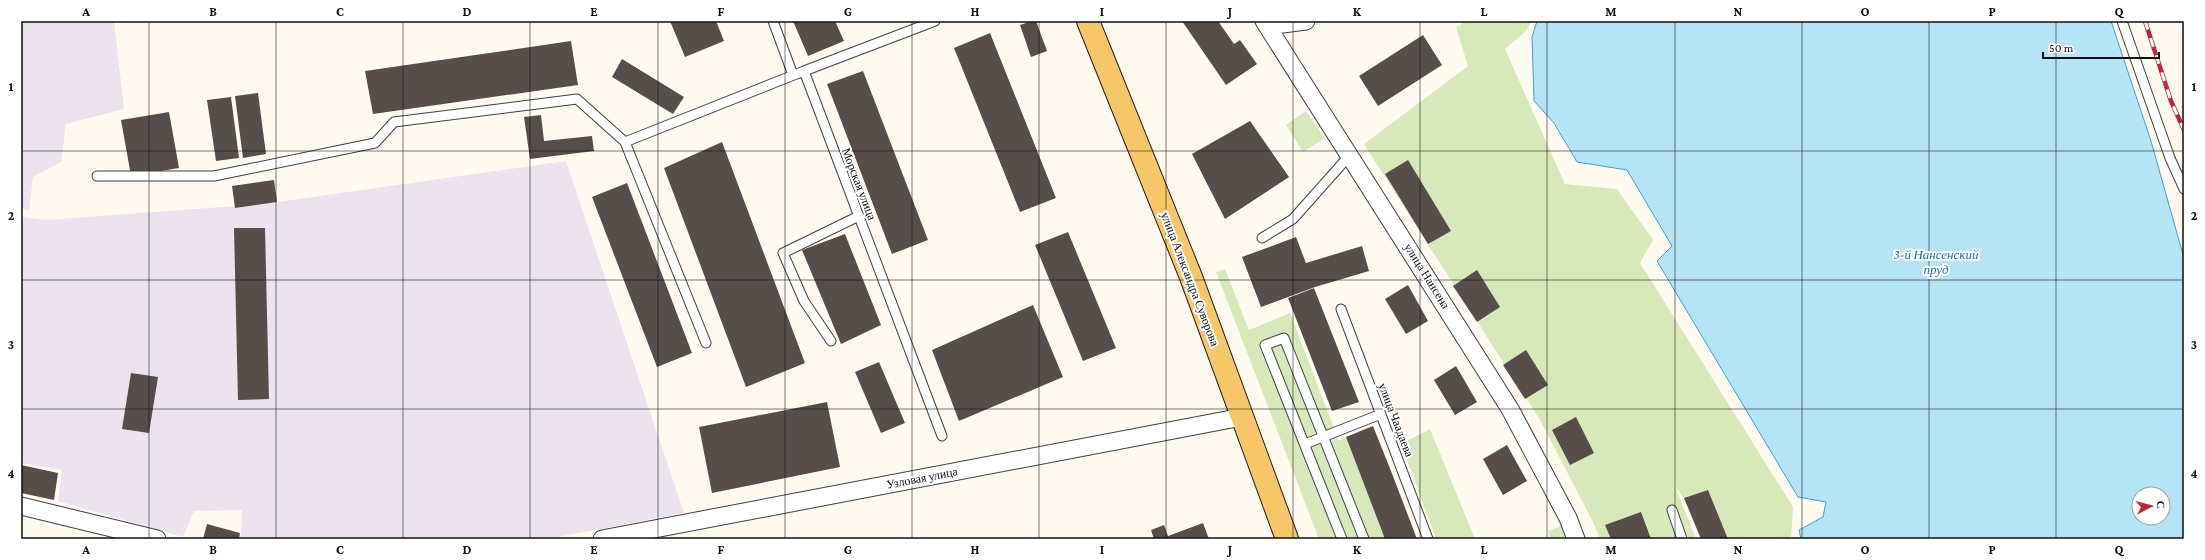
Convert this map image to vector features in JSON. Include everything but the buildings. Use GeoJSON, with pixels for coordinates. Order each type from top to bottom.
{"type":"FeatureCollection","features":[{"type":"Feature","properties":{"kind":"main road","name":"улица Александра Суворова"},"geometry":{"type":"LineString","coordinates":[[1088,21],[1191,277],[1287,539]]}},
{"type":"Feature","properties":{"kind":"street"},"geometry":{"type":"LineString","coordinates":[[1265,23],[1306,21]]}},
{"type":"Feature","properties":{"kind":"street","name":"улица Нансена"},"geometry":{"type":"LineString","coordinates":[[1265,23],[1510,408],[1568,518],[1576,539]]}},
{"type":"Feature","properties":{"kind":"street","name":"Узловая улица"},"geometry":{"type":"LineString","coordinates":[[602,539],[1242,418]]}},
{"type":"Feature","properties":{"kind":"street"},"geometry":{"type":"LineString","coordinates":[[21,506],[157,539]]}},
{"type":"Feature","properties":{"kind":"lane"},"geometry":{"type":"LineString","coordinates":[[773,21],[793,76]]}},
{"type":"Feature","properties":{"kind":"lane"},"geometry":{"type":"LineString","coordinates":[[625,142],[935,21]]}},
{"type":"Feature","properties":{"kind":"lane"},"geometry":{"type":"LineString","coordinates":[[2122,21],[2170,158],[2184,189]]}},
{"type":"Feature","properties":{"kind":"lane","name":"Морская улица"},"geometry":{"type":"LineString","coordinates":[[804,71],[942,436]]}},
{"type":"Feature","properties":{"kind":"lane"},"geometry":{"type":"LineString","coordinates":[[97,176],[214,176],[375,143],[394,122],[577,100],[625,142],[706,343]]}},
{"type":"Feature","properties":{"kind":"lane"},"geometry":{"type":"LineString","coordinates":[[1262,238],[1293,218],[1350,156]]}},
{"type":"Feature","properties":{"kind":"lane"},"geometry":{"type":"LineString","coordinates":[[831,341],[804,301],[783,253],[859,216]]}},
{"type":"Feature","properties":{"kind":"lane","name":"улица Чаадаева"},"geometry":{"type":"LineString","coordinates":[[1341,309],[1428,539]]}},
{"type":"Feature","properties":{"kind":"lane"},"geometry":{"type":"LineString","coordinates":[[1342,539],[1265,345],[1284,338],[1364,539]]}},
{"type":"Feature","properties":{"kind":"lane"},"geometry":{"type":"LineString","coordinates":[[1305,444],[1381,414]]}},
{"type":"Feature","properties":{"kind":"lane"},"geometry":{"type":"LineString","coordinates":[[1672,510],[1682,539]]}},
{"type":"Feature","properties":{"kind":"shaded area"},"geometry":{"type":"Polygon","coordinates":[[[21,21],[114,21],[124,109],[66,124],[61,162],[33,177],[29,210],[21,209],[21,21]]]}},
{"type":"Feature","properties":{"kind":"shaded area"},"geometry":{"type":"Polygon","coordinates":[[[566,161],[684,513],[547,539],[241,539],[242,510],[194,511],[183,537],[58,501],[62,470],[21,463],[21,217],[46,220],[264,204],[566,161]]]}},
{"type":"Feature","properties":{"kind":"green space"},"geometry":{"type":"Polygon","coordinates":[[[1467,21],[1532,21],[1526,31],[1505,49],[1565,184],[1617,189],[1653,240],[1640,263],[1793,507],[1791,539],[1728,539],[1708,490],[1684,498],[1675,486],[1696,539],[1600,539],[1593,522],[1540,420],[1364,144],[1468,66],[1456,27],[1467,21]]]}},
{"type":"Feature","properties":{"kind":"green space"},"geometry":{"type":"Polygon","coordinates":[[[1306,111],[1325,138],[1303,152],[1286,125],[1306,111]]]}},
{"type":"Feature","properties":{"kind":"green space"},"geometry":{"type":"Polygon","coordinates":[[[1225,269],[1249,330],[1290,313],[1339,441],[1346,437],[1385,539],[1319,539],[1216,272],[1225,269]]]}},
{"type":"Feature","properties":{"kind":"green space"},"geometry":{"type":"Polygon","coordinates":[[[1430,429],[1475,539],[1436,539],[1401,444],[1430,429]]]}},
{"type":"Feature","properties":{"kind":"green space"},"geometry":{"type":"Polygon","coordinates":[[[1565,524],[1571,539],[1551,539],[1548,531],[1565,524]]]}},
{"type":"Feature","properties":{"kind":"water","name":"3-й Нансенский пруд"},"geometry":{"type":"Polygon","coordinates":[[[1537,21],[2111,21],[2151,141],[2184,258],[2184,539],[1801,539],[1799,530],[1823,517],[1826,502],[1798,497],[1657,261],[1672,246],[1627,170],[1577,162],[1554,123],[1534,101],[1532,37],[1537,21]]]}},
{"type":"Feature","properties":{"kind":"railway"},"geometry":{"type":"LineString","coordinates":[[2145,21],[2171,101],[2184,130]]}}]}
